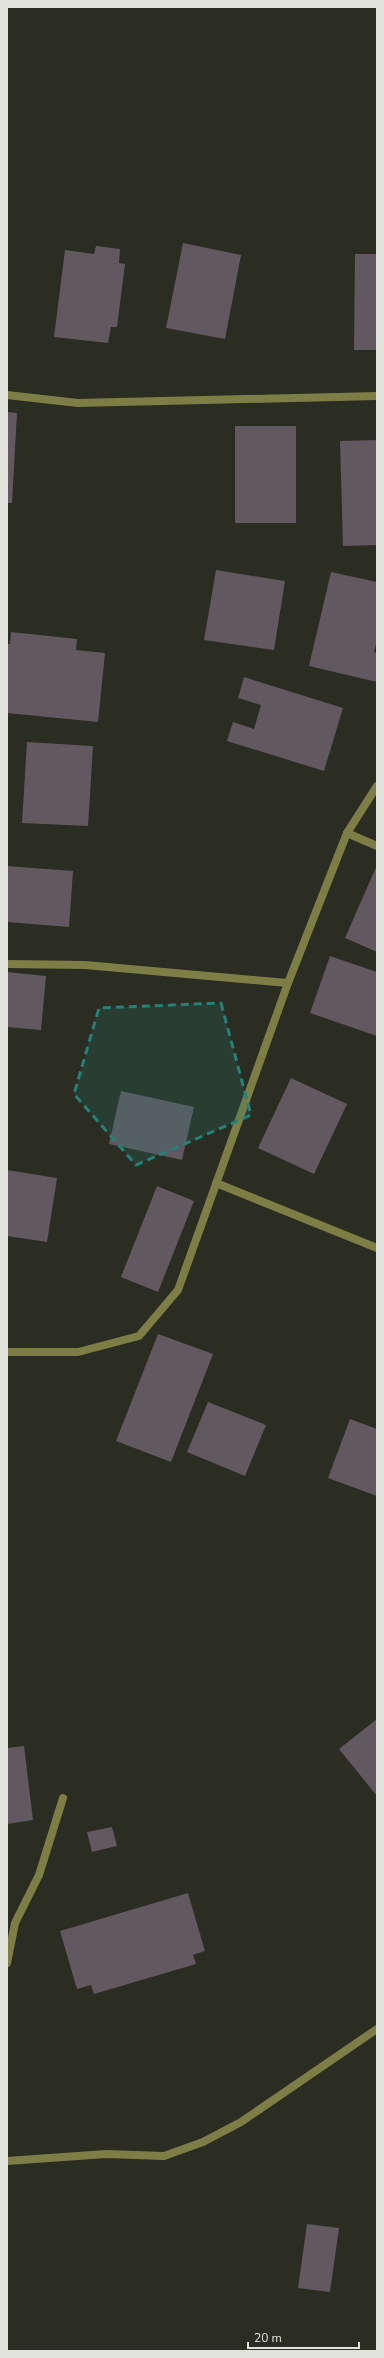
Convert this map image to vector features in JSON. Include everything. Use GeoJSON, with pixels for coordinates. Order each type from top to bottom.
{"type":"FeatureCollection","features":[{"type":"Feature","properties":{"kind":"street"},"geometry":{"type":"LineString","coordinates":[[7,395],[78,403],[377,396]]}},
{"type":"Feature","properties":{"kind":"street"},"geometry":{"type":"LineString","coordinates":[[7,1352],[78,1352],[139,1336],[178,1290],[288,983],[347,833],[377,786]]}},
{"type":"Feature","properties":{"kind":"street"},"geometry":{"type":"LineString","coordinates":[[347,833],[377,846]]}},
{"type":"Feature","properties":{"kind":"street"},"geometry":{"type":"LineString","coordinates":[[7,964],[85,965],[288,983]]}},
{"type":"Feature","properties":{"kind":"street"},"geometry":{"type":"LineString","coordinates":[[216,1183],[377,1248]]}},
{"type":"Feature","properties":{"kind":"street"},"geometry":{"type":"LineString","coordinates":[[7,1963],[15,1923],[39,1875],[63,1798]]}},
{"type":"Feature","properties":{"kind":"street"},"geometry":{"type":"LineString","coordinates":[[7,2161],[106,2154],[164,2156],[203,2142],[241,2122],[377,2028]]}},
{"type":"Feature","properties":{"kind":"highlighted area"},"geometry":{"type":"Polygon","coordinates":[[[221,1003],[251,1115],[136,1165],[74,1094],[99,1008],[221,1003]]]}},
{"type":"Feature","properties":{"kind":"building"},"geometry":{"type":"Polygon","coordinates":[[[183,243],[241,255],[225,339],[166,328],[183,243]]]}},
{"type":"Feature","properties":{"kind":"building"},"geometry":{"type":"Polygon","coordinates":[[[96,246],[120,249],[119,263],[125,264],[117,327],[111,327],[108,343],[54,337],[65,250],[94,254],[96,246]]]}},
{"type":"Feature","properties":{"kind":"building"},"geometry":{"type":"Polygon","coordinates":[[[355,254],[377,254],[377,350],[354,350],[355,254]]]}},
{"type":"Feature","properties":{"kind":"building"},"geometry":{"type":"Polygon","coordinates":[[[7,412],[17,413],[12,503],[7,503],[7,412]]]}},
{"type":"Feature","properties":{"kind":"building"},"geometry":{"type":"Polygon","coordinates":[[[235,426],[296,426],[296,523],[235,523],[235,426]]]}},
{"type":"Feature","properties":{"kind":"building"},"geometry":{"type":"Polygon","coordinates":[[[377,440],[377,545],[343,546],[340,441],[377,440]]]}},
{"type":"Feature","properties":{"kind":"building"},"geometry":{"type":"Polygon","coordinates":[[[216,570],[285,581],[274,650],[204,640],[216,570]]]}},
{"type":"Feature","properties":{"kind":"building"},"geometry":{"type":"Polygon","coordinates":[[[331,572],[377,582],[377,640],[374,652],[377,653],[377,682],[309,666],[331,572]]]}},
{"type":"Feature","properties":{"kind":"building"},"geometry":{"type":"Polygon","coordinates":[[[11,632],[77,639],[76,650],[105,653],[98,722],[7,713],[7,644],[10,644],[11,632]]]}},
{"type":"Feature","properties":{"kind":"building"},"geometry":{"type":"Polygon","coordinates":[[[244,677],[343,708],[324,771],[227,741],[233,722],[254,729],[261,705],[238,698],[244,677]]]}},
{"type":"Feature","properties":{"kind":"building"},"geometry":{"type":"Polygon","coordinates":[[[27,742],[93,746],[88,826],[22,823],[27,742]]]}},
{"type":"Feature","properties":{"kind":"building"},"geometry":{"type":"Polygon","coordinates":[[[377,865],[377,952],[345,938],[377,865]]]}},
{"type":"Feature","properties":{"kind":"building"},"geometry":{"type":"Polygon","coordinates":[[[7,866],[73,871],[69,927],[7,922],[7,866]]]}},
{"type":"Feature","properties":{"kind":"building"},"geometry":{"type":"Polygon","coordinates":[[[330,956],[377,972],[377,1036],[310,1013],[330,956]]]}},
{"type":"Feature","properties":{"kind":"building"},"geometry":{"type":"Polygon","coordinates":[[[7,972],[46,976],[41,1030],[7,1027],[7,972]]]}},
{"type":"Feature","properties":{"kind":"building"},"geometry":{"type":"Polygon","coordinates":[[[291,1078],[347,1104],[314,1174],[258,1148],[291,1078]]]}},
{"type":"Feature","properties":{"kind":"building"},"geometry":{"type":"Polygon","coordinates":[[[121,1091],[194,1107],[182,1160],[109,1144],[121,1091]]]}},
{"type":"Feature","properties":{"kind":"building"},"geometry":{"type":"Polygon","coordinates":[[[7,1170],[57,1178],[47,1242],[7,1236],[7,1170]]]}},
{"type":"Feature","properties":{"kind":"building"},"geometry":{"type":"Polygon","coordinates":[[[157,1186],[194,1201],[158,1292],[121,1277],[157,1186]]]}},
{"type":"Feature","properties":{"kind":"building"},"geometry":{"type":"Polygon","coordinates":[[[158,1334],[213,1354],[171,1462],[116,1441],[158,1334]]]}},
{"type":"Feature","properties":{"kind":"building"},"geometry":{"type":"Polygon","coordinates":[[[208,1402],[266,1425],[245,1476],[187,1452],[208,1402]]]}},
{"type":"Feature","properties":{"kind":"building"},"geometry":{"type":"Polygon","coordinates":[[[350,1419],[377,1429],[377,1496],[328,1478],[350,1419]]]}},
{"type":"Feature","properties":{"kind":"building"},"geometry":{"type":"Polygon","coordinates":[[[377,1719],[377,1796],[339,1749],[377,1719]]]}},
{"type":"Feature","properties":{"kind":"building"},"geometry":{"type":"Polygon","coordinates":[[[24,1746],[33,1820],[7,1824],[7,1748],[24,1746]]]}},
{"type":"Feature","properties":{"kind":"building"},"geometry":{"type":"Polygon","coordinates":[[[112,1827],[117,1846],[92,1852],[87,1832],[112,1827]]]}},
{"type":"Feature","properties":{"kind":"building"},"geometry":{"type":"Polygon","coordinates":[[[188,1893],[205,1951],[193,1955],[196,1964],[94,1994],[91,1985],[77,1989],[60,1931],[188,1893]]]}},
{"type":"Feature","properties":{"kind":"building"},"geometry":{"type":"Polygon","coordinates":[[[307,2224],[339,2228],[330,2292],[298,2288],[307,2224]]]}}]}
